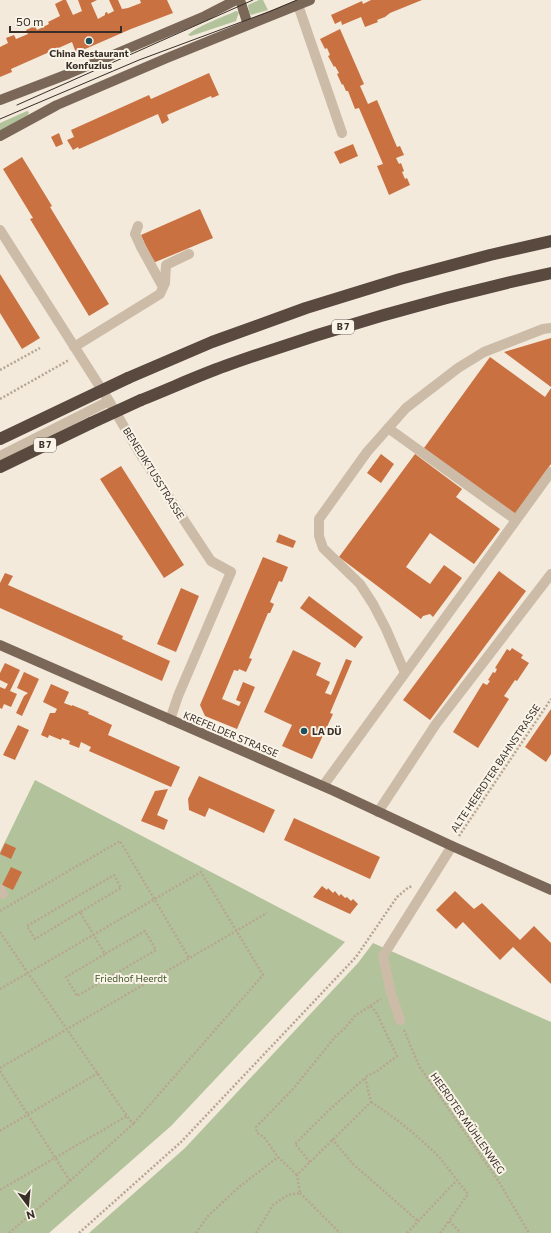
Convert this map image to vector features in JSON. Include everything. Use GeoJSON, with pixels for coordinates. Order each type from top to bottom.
{"type":"FeatureCollection","features":[{"type":"Feature","properties":{"kind":"highway","name":"B 7"},"geometry":{"type":"LineString","coordinates":[[0,439],[128,378],[212,342],[306,308],[400,279],[490,255],[551,241]]}},
{"type":"Feature","properties":{"kind":"highway","name":"B 7"},"geometry":{"type":"LineString","coordinates":[[0,467],[141,400],[224,367],[398,310],[489,286],[551,273]]}},
{"type":"Feature","properties":{"kind":"main road"},"geometry":{"type":"LineString","coordinates":[[0,100],[68,74],[205,16],[236,0]]}},
{"type":"Feature","properties":{"kind":"main road"},"geometry":{"type":"LineString","coordinates":[[240,0],[248,25]]}},
{"type":"Feature","properties":{"kind":"main road"},"geometry":{"type":"LineString","coordinates":[[0,136],[58,105],[189,49],[310,0]]}},
{"type":"Feature","properties":{"kind":"main road","name":"KREFELDER STRASSE"},"geometry":{"type":"LineString","coordinates":[[0,646],[323,786],[551,890]]}},
{"type":"Feature","properties":{"kind":"street"},"geometry":{"type":"LineString","coordinates":[[298,5],[342,133]]}},
{"type":"Feature","properties":{"kind":"street"},"geometry":{"type":"LineString","coordinates":[[138,226],[135,234],[163,287]]}},
{"type":"Feature","properties":{"kind":"street","name":"BENEDIKTUSSTRASSE"},"geometry":{"type":"LineString","coordinates":[[0,230],[109,401],[139,452],[211,561],[231,572],[178,696],[170,720]]}},
{"type":"Feature","properties":{"kind":"street"},"geometry":{"type":"LineString","coordinates":[[76,350],[160,294],[165,283],[166,265],[189,254]]}},
{"type":"Feature","properties":{"kind":"street"},"geometry":{"type":"LineString","coordinates":[[405,673],[386,629],[373,604],[360,584],[323,548],[319,536],[319,519],[367,452],[406,408],[458,368],[484,352],[543,329],[551,328]]}},
{"type":"Feature","properties":{"kind":"street"},"geometry":{"type":"LineString","coordinates":[[0,456],[109,401]]}},
{"type":"Feature","properties":{"kind":"street"},"geometry":{"type":"LineString","coordinates":[[388,428],[516,520]]}},
{"type":"Feature","properties":{"kind":"street"},"geometry":{"type":"LineString","coordinates":[[323,786],[551,472]]}},
{"type":"Feature","properties":{"kind":"street"},"geometry":{"type":"LineString","coordinates":[[378,812],[436,724],[551,574]]}},
{"type":"Feature","properties":{"kind":"street"},"geometry":{"type":"LineString","coordinates":[[400,1020],[391,993],[383,956],[452,846]]}},
{"type":"Feature","properties":{"kind":"path"},"geometry":{"type":"LineString","coordinates":[[0,370],[40,348]]}},
{"type":"Feature","properties":{"kind":"path"},"geometry":{"type":"LineString","coordinates":[[0,399],[46,374],[76,350]]}},
{"type":"Feature","properties":{"kind":"path","name":"ALTE HEERDTER BAHNSTRASSE"},"geometry":{"type":"LineString","coordinates":[[452,846],[551,699]]}},
{"type":"Feature","properties":{"kind":"path"},"geometry":{"type":"LineString","coordinates":[[0,911],[120,841],[189,958]]}},
{"type":"Feature","properties":{"kind":"path"},"geometry":{"type":"LineString","coordinates":[[0,988],[201,872],[263,975],[133,1124],[70,1182],[9,1233]]}},
{"type":"Feature","properties":{"kind":"path"},"geometry":{"type":"LineString","coordinates":[[114,875],[122,888],[80,912],[35,939],[27,926],[114,875]]}},
{"type":"Feature","properties":{"kind":"path"},"geometry":{"type":"LineString","coordinates":[[79,1233],[181,1142],[323,992],[356,957],[397,897],[409,887],[430,882]]}},
{"type":"Feature","properties":{"kind":"path"},"geometry":{"type":"LineString","coordinates":[[80,912],[105,954]]}},
{"type":"Feature","properties":{"kind":"path"},"geometry":{"type":"LineString","coordinates":[[0,1068],[267,913]]}},
{"type":"Feature","properties":{"kind":"path"},"geometry":{"type":"LineString","coordinates":[[0,932],[133,1124]]}},
{"type":"Feature","properties":{"kind":"path"},"geometry":{"type":"LineString","coordinates":[[145,932],[156,950],[77,996],[66,977],[105,954],[145,932]]}},
{"type":"Feature","properties":{"kind":"path"},"geometry":{"type":"LineString","coordinates":[[310,1162],[295,1144],[365,1077],[377,1071],[397,1056],[378,1014],[370,1006],[355,1016],[335,1037],[293,1089],[256,1127],[257,1133],[264,1137],[278,1157],[296,1175],[300,1192],[340,1233]]}},
{"type":"Feature","properties":{"kind":"path","name":"HEERDTER MÜHLENWEG"},"geometry":{"type":"LineString","coordinates":[[400,1020],[419,1066],[499,1182],[529,1233]]}},
{"type":"Feature","properties":{"kind":"path"},"geometry":{"type":"LineString","coordinates":[[0,1071],[70,1182]]}},
{"type":"Feature","properties":{"kind":"path"},"geometry":{"type":"LineString","coordinates":[[0,1131],[98,1073]]}},
{"type":"Feature","properties":{"kind":"path"},"geometry":{"type":"LineString","coordinates":[[365,1077],[371,1102],[393,1115],[414,1134],[440,1159],[468,1194],[440,1233]]}},
{"type":"Feature","properties":{"kind":"path"},"geometry":{"type":"LineString","coordinates":[[296,1175],[371,1102]]}},
{"type":"Feature","properties":{"kind":"path"},"geometry":{"type":"LineString","coordinates":[[0,1190],[127,1116]]}},
{"type":"Feature","properties":{"kind":"path"},"geometry":{"type":"LineString","coordinates":[[332,1139],[353,1164],[418,1221]]}},
{"type":"Feature","properties":{"kind":"path"},"geometry":{"type":"LineString","coordinates":[[196,1233],[208,1216],[240,1187],[278,1157]]}},
{"type":"Feature","properties":{"kind":"path"},"geometry":{"type":"LineString","coordinates":[[407,1233],[457,1180]]}},
{"type":"Feature","properties":{"kind":"path"},"geometry":{"type":"LineString","coordinates":[[256,1233],[273,1205],[288,1195],[300,1192]]}},
{"type":"Feature","properties":{"kind":"path"},"geometry":{"type":"LineString","coordinates":[[449,1221],[461,1233]]}},
{"type":"Feature","properties":{"kind":"green space"},"geometry":{"type":"Polygon","coordinates":[[[259,0],[263,0],[268,10],[251,15],[248,5],[259,0]]]}},
{"type":"Feature","properties":{"kind":"green space"},"geometry":{"type":"Polygon","coordinates":[[[236,11],[239,12],[236,21],[191,36],[188,35],[203,25],[236,11]]]}},
{"type":"Feature","properties":{"kind":"green space"},"geometry":{"type":"Polygon","coordinates":[[[27,111],[29,112],[28,115],[0,132],[0,123],[27,111]]]}},
{"type":"Feature","properties":{"kind":"green space","name":"Friedhof Heerdt"},"geometry":{"type":"Polygon","coordinates":[[[35,780],[345,942],[171,1126],[49,1233],[0,1233],[0,852],[35,780]]]}},
{"type":"Feature","properties":{"kind":"green space"},"geometry":{"type":"Polygon","coordinates":[[[373,943],[551,1022],[551,1233],[89,1233],[185,1148],[358,963],[373,943]]]}},
{"type":"Feature","properties":{"kind":"building"},"geometry":{"type":"Polygon","coordinates":[[[66,0],[73,15],[82,11],[78,0],[97,0],[91,3],[98,19],[107,12],[108,14],[114,11],[109,0],[118,0],[122,9],[141,3],[140,0],[167,0],[173,13],[131,29],[76,53],[72,42],[11,69],[12,72],[0,77],[0,47],[8,43],[6,38],[14,35],[16,39],[28,34],[26,30],[35,26],[37,30],[49,24],[48,22],[60,16],[55,4],[66,0]]]}},
{"type":"Feature","properties":{"kind":"building"},"geometry":{"type":"Polygon","coordinates":[[[371,0],[422,0],[390,13],[377,20],[378,22],[365,27],[361,17],[342,25],[341,21],[335,24],[331,15],[362,1],[363,4],[371,0]]]}},
{"type":"Feature","properties":{"kind":"building"},"geometry":{"type":"Polygon","coordinates":[[[340,29],[364,84],[360,86],[368,104],[377,100],[397,147],[400,146],[404,155],[396,158],[399,164],[401,163],[404,171],[402,172],[410,185],[389,195],[377,166],[383,164],[359,108],[355,109],[348,91],[346,91],[343,84],[342,85],[337,74],[339,73],[328,56],[330,55],[327,48],[325,49],[320,39],[340,29]]]}},
{"type":"Feature","properties":{"kind":"building"},"geometry":{"type":"Polygon","coordinates":[[[209,73],[219,95],[212,98],[211,96],[167,115],[169,120],[162,124],[158,114],[79,149],[78,147],[73,150],[67,140],[74,137],[71,130],[149,95],[151,99],[209,73]]]}},
{"type":"Feature","properties":{"kind":"building"},"geometry":{"type":"Polygon","coordinates":[[[59,133],[63,144],[56,147],[51,137],[59,133]]]}},
{"type":"Feature","properties":{"kind":"building"},"geometry":{"type":"Polygon","coordinates":[[[353,144],[358,156],[340,164],[334,152],[353,144]]]}},
{"type":"Feature","properties":{"kind":"building"},"geometry":{"type":"Polygon","coordinates":[[[22,157],[52,206],[50,207],[109,304],[89,316],[30,219],[33,218],[3,169],[22,157]]]}},
{"type":"Feature","properties":{"kind":"building"},"geometry":{"type":"Polygon","coordinates":[[[200,209],[213,238],[153,263],[141,235],[200,209]]]}},
{"type":"Feature","properties":{"kind":"building"},"geometry":{"type":"Polygon","coordinates":[[[0,274],[40,338],[22,349],[0,313],[0,274]]]}},
{"type":"Feature","properties":{"kind":"building"},"geometry":{"type":"Polygon","coordinates":[[[551,338],[551,387],[504,352],[551,338]]]}},
{"type":"Feature","properties":{"kind":"building"},"geometry":{"type":"Polygon","coordinates":[[[490,357],[545,397],[551,388],[551,464],[515,514],[424,448],[490,357]]]}},
{"type":"Feature","properties":{"kind":"building"},"geometry":{"type":"Polygon","coordinates":[[[381,454],[394,464],[381,483],[367,473],[381,454]]]}},
{"type":"Feature","properties":{"kind":"building"},"geometry":{"type":"Polygon","coordinates":[[[415,454],[462,489],[456,497],[500,529],[474,564],[430,533],[406,567],[430,584],[444,565],[462,578],[433,617],[430,614],[423,616],[421,619],[339,557],[415,454]]]}},
{"type":"Feature","properties":{"kind":"building"},"geometry":{"type":"Polygon","coordinates":[[[121,466],[184,565],[164,578],[100,479],[121,466]]]}},
{"type":"Feature","properties":{"kind":"building"},"geometry":{"type":"Polygon","coordinates":[[[279,534],[296,541],[293,548],[276,542],[279,534]]]}},
{"type":"Feature","properties":{"kind":"building"},"geometry":{"type":"Polygon","coordinates":[[[263,557],[288,567],[282,582],[279,581],[270,602],[274,604],[270,613],[268,613],[249,658],[252,659],[246,672],[239,669],[238,671],[234,670],[222,699],[239,706],[241,702],[236,700],[243,682],[255,687],[237,729],[205,716],[200,705],[263,557]]]}},
{"type":"Feature","properties":{"kind":"building"},"geometry":{"type":"Polygon","coordinates":[[[499,571],[526,591],[430,720],[403,700],[499,571]]]}},
{"type":"Feature","properties":{"kind":"building"},"geometry":{"type":"Polygon","coordinates":[[[5,573],[13,576],[8,585],[123,636],[122,639],[170,661],[162,681],[0,608],[0,583],[5,573]]]}},
{"type":"Feature","properties":{"kind":"building"},"geometry":{"type":"Polygon","coordinates":[[[181,588],[199,596],[176,652],[157,644],[181,588]]]}},
{"type":"Feature","properties":{"kind":"building"},"geometry":{"type":"Polygon","coordinates":[[[309,596],[363,637],[355,648],[300,608],[309,596]]]}},
{"type":"Feature","properties":{"kind":"building"},"geometry":{"type":"Polygon","coordinates":[[[512,648],[523,655],[521,658],[529,663],[517,681],[515,680],[504,696],[509,699],[478,748],[453,732],[483,683],[487,685],[490,681],[488,680],[493,672],[495,673],[497,669],[495,668],[507,649],[510,651],[512,648]]]}},
{"type":"Feature","properties":{"kind":"building"},"geometry":{"type":"Polygon","coordinates":[[[293,650],[321,663],[316,675],[330,682],[325,693],[331,695],[346,659],[352,661],[330,713],[333,714],[312,759],[282,746],[292,725],[264,712],[293,650]]]}},
{"type":"Feature","properties":{"kind":"building"},"geometry":{"type":"Polygon","coordinates":[[[5,663],[20,670],[10,691],[17,694],[11,707],[4,704],[2,709],[0,708],[0,687],[5,689],[8,684],[0,680],[0,673],[5,663]]]}},
{"type":"Feature","properties":{"kind":"building"},"geometry":{"type":"Polygon","coordinates":[[[24,672],[39,679],[22,716],[16,713],[24,696],[28,693],[17,688],[24,672]]]}},
{"type":"Feature","properties":{"kind":"building"},"geometry":{"type":"Polygon","coordinates":[[[51,684],[69,692],[64,703],[89,712],[88,714],[112,725],[108,735],[180,767],[171,787],[89,751],[91,747],[81,742],[79,748],[69,744],[70,741],[62,738],[61,740],[49,735],[48,738],[41,735],[50,713],[55,713],[57,709],[43,702],[51,684]]]}},
{"type":"Feature","properties":{"kind":"building"},"geometry":{"type":"Polygon","coordinates":[[[551,709],[551,754],[546,762],[525,747],[551,709]]]}},
{"type":"Feature","properties":{"kind":"building"},"geometry":{"type":"Polygon","coordinates":[[[18,725],[29,730],[15,760],[3,755],[18,725]]]}},
{"type":"Feature","properties":{"kind":"building"},"geometry":{"type":"Polygon","coordinates":[[[199,776],[275,810],[264,833],[209,808],[205,817],[189,810],[188,799],[199,776]]]}},
{"type":"Feature","properties":{"kind":"building"},"geometry":{"type":"Polygon","coordinates":[[[168,789],[157,815],[168,820],[164,830],[141,821],[155,791],[168,789]]]}},
{"type":"Feature","properties":{"kind":"building"},"geometry":{"type":"Polygon","coordinates":[[[294,818],[380,857],[370,879],[284,840],[294,818]]]}},
{"type":"Feature","properties":{"kind":"building"},"geometry":{"type":"Polygon","coordinates":[[[5,843],[16,848],[11,859],[0,854],[5,843]]]}},
{"type":"Feature","properties":{"kind":"building"},"geometry":{"type":"Polygon","coordinates":[[[11,867],[22,872],[13,890],[2,885],[11,867]]]}},
{"type":"Feature","properties":{"kind":"building"},"geometry":{"type":"Polygon","coordinates":[[[322,886],[327,890],[328,888],[333,893],[335,891],[339,896],[341,894],[351,901],[353,899],[358,904],[350,914],[313,897],[322,886]]]}},
{"type":"Feature","properties":{"kind":"building"},"geometry":{"type":"Polygon","coordinates":[[[455,891],[474,909],[482,903],[520,940],[534,926],[551,943],[551,984],[513,947],[500,960],[463,922],[456,929],[436,910],[455,891]]]}},
{"type":"Feature","properties":{"kind":"tram line"},"geometry":{"type":"LineString","coordinates":[[17,105],[253,0]]}},
{"type":"Feature","properties":{"kind":"tram line"},"geometry":{"type":"LineString","coordinates":[[0,119],[139,60],[297,0]]}},
{"type":"Feature","properties":{"kind":"place","name":"China Restaurant Konfuzius"},"geometry":{"type":"Point","coordinates":[89,41]}},
{"type":"Feature","properties":{"kind":"place","name":"LA DÜ"},"geometry":{"type":"Point","coordinates":[304,731]}}]}
